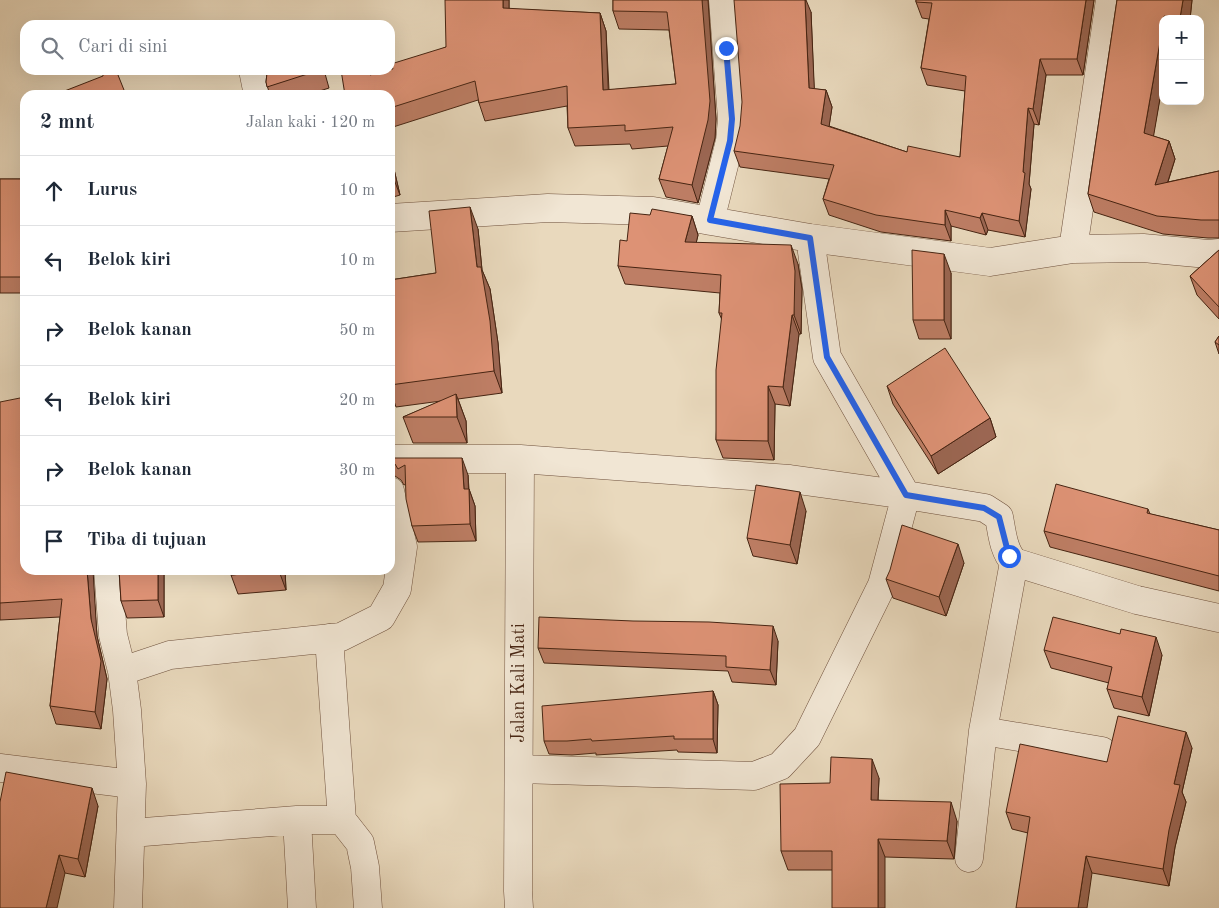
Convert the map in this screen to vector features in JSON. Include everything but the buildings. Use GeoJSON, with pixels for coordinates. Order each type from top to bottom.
{"type":"FeatureCollection","features":[{"type":"Feature","properties":{"kind":"street"},"geometry":{"type":"LineString","coordinates":[[710,220],[730,141],[732,119],[723,0]]}},
{"type":"Feature","properties":{"kind":"street"},"geometry":{"type":"LineString","coordinates":[[1072,249],[1110,0]]}},
{"type":"Feature","properties":{"kind":"street"},"geometry":{"type":"LineString","coordinates":[[255,75],[257,90]]}},
{"type":"Feature","properties":{"kind":"street"},"geometry":{"type":"LineString","coordinates":[[395,218],[548,208],[653,211],[810,238],[990,262],[1072,249],[1143,248],[1208,254],[1219,252]]}},
{"type":"Feature","properties":{"kind":"street"},"geometry":{"type":"LineString","coordinates":[[519,770],[754,776],[780,766],[807,737],[882,585],[906,495],[827,357],[810,238]]}},
{"type":"Feature","properties":{"kind":"street"},"geometry":{"type":"LineString","coordinates":[[395,459],[520,459],[790,479],[984,508],[999,517],[1005,546],[1014,562],[1137,600],[1219,618]]}},
{"type":"Feature","properties":{"kind":"street","name":"Jalan Kali Mati"},"geometry":{"type":"LineString","coordinates":[[519,908],[520,459]]}},
{"type":"Feature","properties":{"kind":"street"},"geometry":{"type":"LineString","coordinates":[[122,671],[170,655],[341,637],[381,617],[397,589],[403,547],[395,512]]}},
{"type":"Feature","properties":{"kind":"street"},"geometry":{"type":"LineString","coordinates":[[969,858],[983,731],[1014,562]]}},
{"type":"Feature","properties":{"kind":"street"},"geometry":{"type":"LineString","coordinates":[[108,575],[113,635],[122,671],[127,710],[132,784],[128,908]]}},
{"type":"Feature","properties":{"kind":"street"},"geometry":{"type":"LineString","coordinates":[[329,638],[342,820],[360,843],[365,867],[368,908]]}},
{"type":"Feature","properties":{"kind":"street"},"geometry":{"type":"LineString","coordinates":[[983,731],[1102,751]]}},
{"type":"Feature","properties":{"kind":"street"},"geometry":{"type":"LineString","coordinates":[[0,768],[132,784]]}},
{"type":"Feature","properties":{"kind":"street"},"geometry":{"type":"LineString","coordinates":[[130,832],[297,820],[342,820]]}},
{"type":"Feature","properties":{"kind":"street"},"geometry":{"type":"LineString","coordinates":[[297,820],[302,908]]}},
{"type":"Feature","properties":{"kind":"route"},"geometry":{"type":"LineString","coordinates":[[726,48],[732,119],[730,141],[710,220],[810,238],[827,357],[906,495],[984,508],[991,511],[999,517],[1009,556]]}}]}
